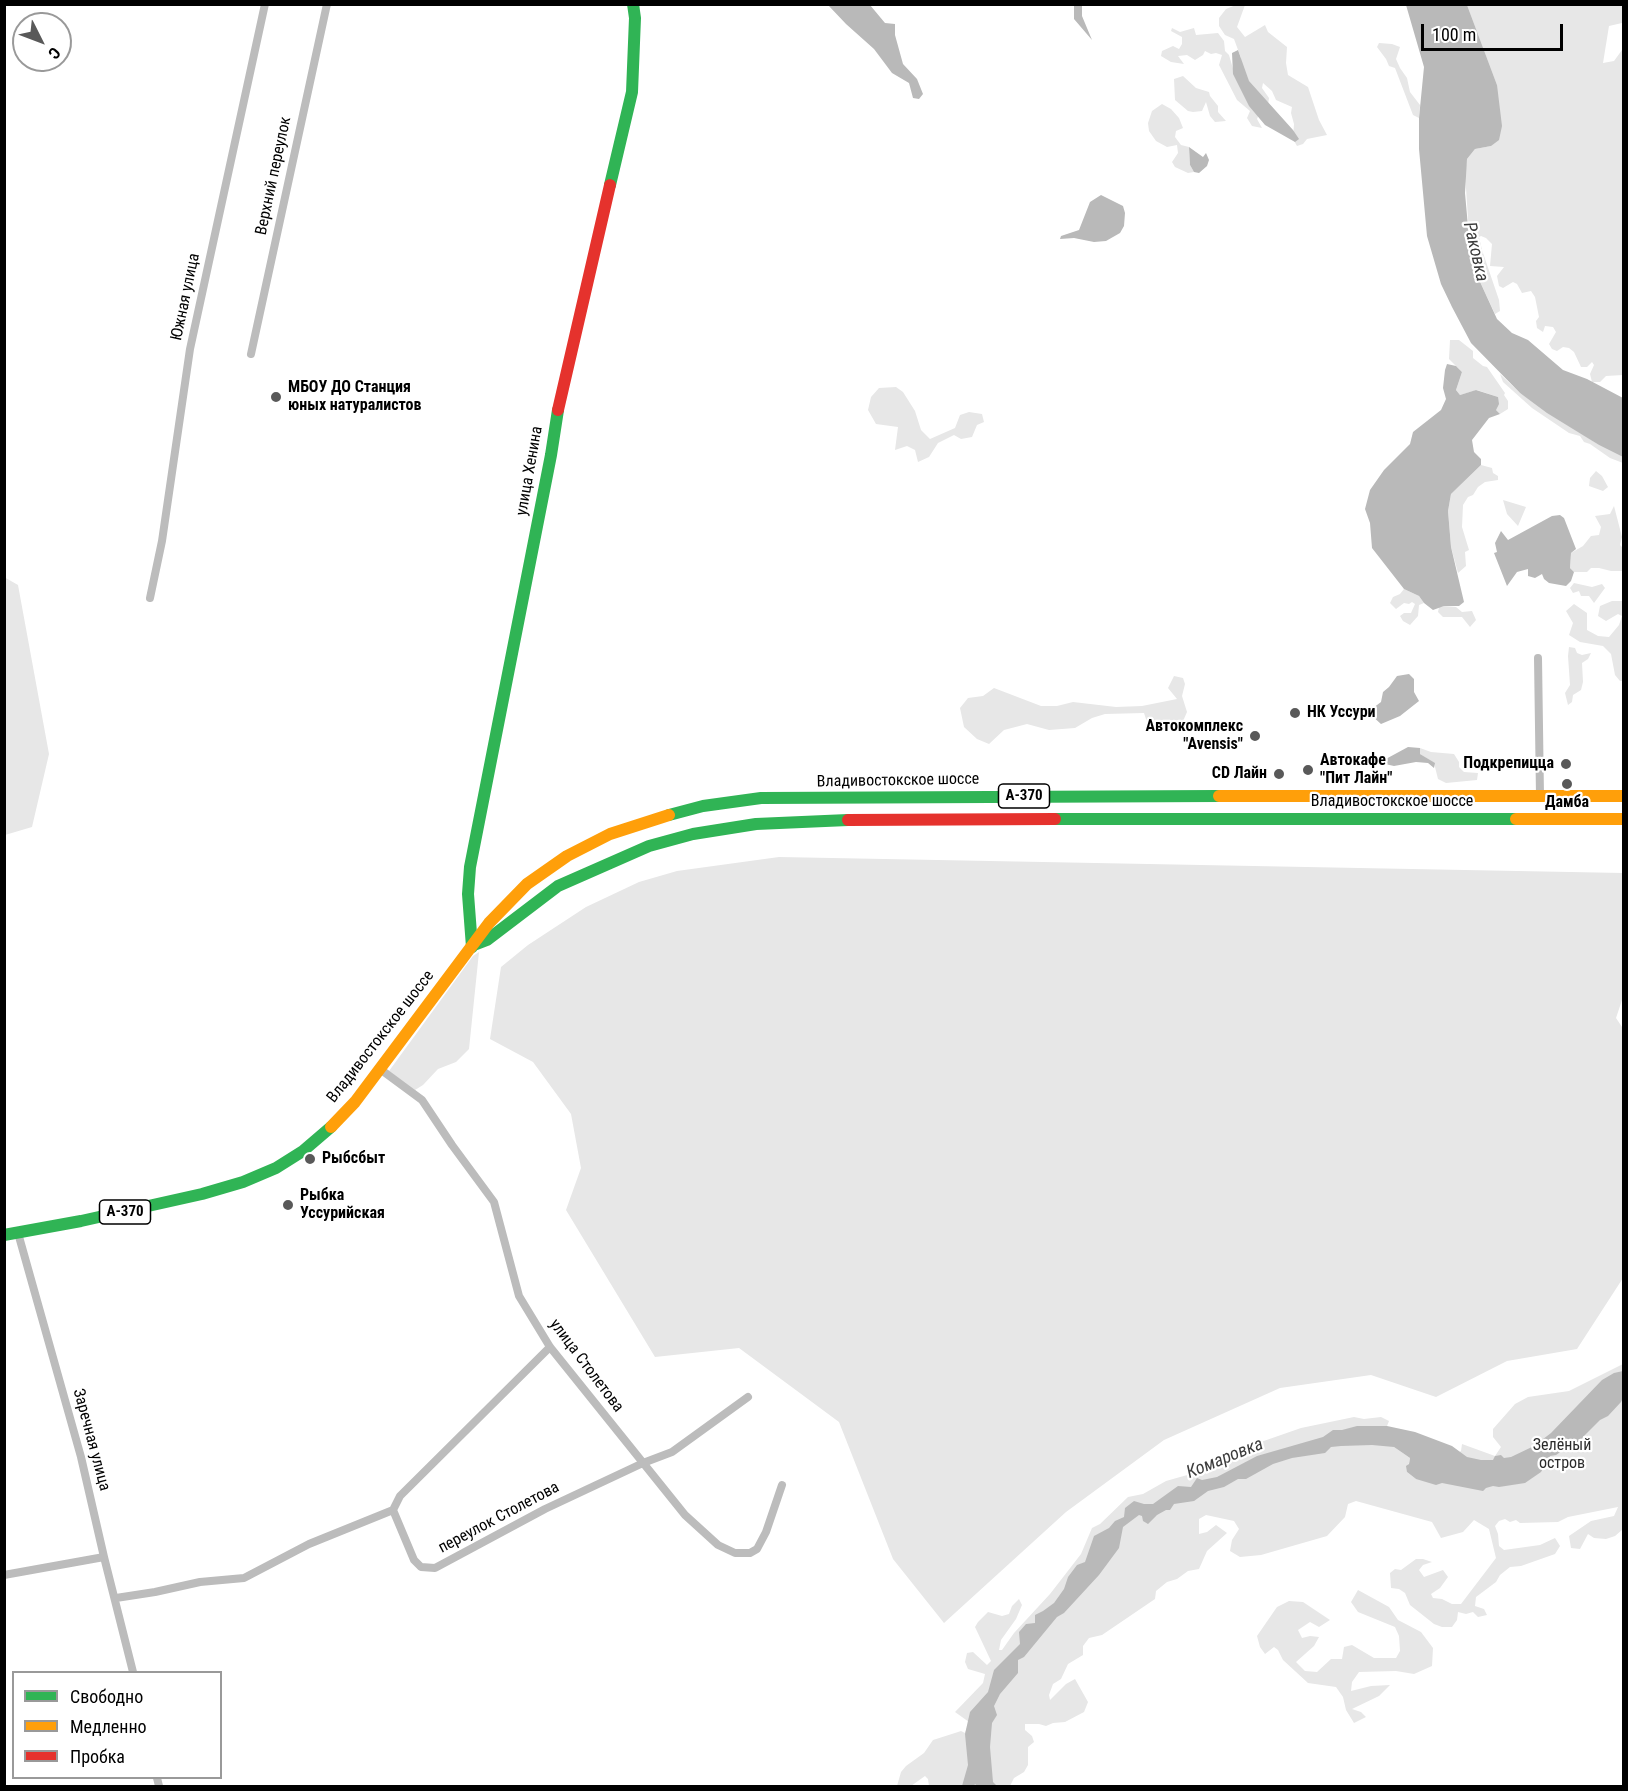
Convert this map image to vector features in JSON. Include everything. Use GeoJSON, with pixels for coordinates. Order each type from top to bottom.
{"type":"FeatureCollection","features":[{"type":"Feature","properties":{"kind":"main road","name":"улица Хенина"},"geometry":{"type":"LineString","coordinates":[[472,947],[468,894],[470,867],[551,456],[558,409],[632,92],[635,18],[633,4]]}},
{"type":"Feature","properties":{"kind":"main road","name":"Владивостокское шоссе"},"geometry":{"type":"LineString","coordinates":[[4,1235],[81,1221],[202,1194],[243,1182],[276,1168],[303,1151],[323,1135],[355,1102],[489,923],[526,884],[567,856],[610,834],[655,818],[703,806],[761,798],[1623,796]]}},
{"type":"Feature","properties":{"kind":"main road"},"geometry":{"type":"LineString","coordinates":[[792,798],[783,811],[793,822]]}},
{"type":"Feature","properties":{"kind":"main road","name":"Владивостокское шоссе"},"geometry":{"type":"LineString","coordinates":[[472,947],[487,940],[558,886],[649,846],[693,834],[756,824],[978,819],[1623,819]]}},
{"type":"Feature","properties":{"kind":"street","name":"Южная улица"},"geometry":{"type":"LineString","coordinates":[[150,598],[162,541],[190,349],[265,4]]}},
{"type":"Feature","properties":{"kind":"street","name":"Верхний переулок"},"geometry":{"type":"LineString","coordinates":[[251,354],[327,4]]}},
{"type":"Feature","properties":{"kind":"street"},"geometry":{"type":"LineString","coordinates":[[1538,658],[1540,796]]}},
{"type":"Feature","properties":{"kind":"street","name":"улица Столетова"},"geometry":{"type":"LineString","coordinates":[[380,1069],[422,1100],[494,1202],[519,1296],[550,1347],[685,1515],[718,1545],[735,1553],[750,1553],[757,1550],[766,1532],[782,1485]]}},
{"type":"Feature","properties":{"kind":"street","name":"Заречная улица"},"geometry":{"type":"LineString","coordinates":[[18,1233],[81,1457],[133,1671]]}},
{"type":"Feature","properties":{"kind":"street"},"geometry":{"type":"LineString","coordinates":[[116,1598],[200,1582],[244,1578],[309,1544],[393,1510],[399,1496],[416,1478],[550,1347]]}},
{"type":"Feature","properties":{"kind":"street","name":"переулок Столетова"},"geometry":{"type":"LineString","coordinates":[[393,1510],[414,1560],[421,1568],[435,1568],[545,1509],[643,1463],[672,1452],[748,1397]]}},
{"type":"Feature","properties":{"kind":"street"},"geometry":{"type":"LineString","coordinates":[[4,1575],[104,1557]]}},
{"type":"Feature","properties":{"kind":"green space"},"geometry":{"type":"Polygon","coordinates":[[[1236,5],[1245,5],[1237,27],[1245,37],[1265,25],[1268,32],[1287,47],[1288,75],[1308,87],[1319,120],[1327,135],[1307,139],[1303,144],[1297,146],[1293,139],[1292,107],[1276,100],[1272,91],[1263,83],[1262,88],[1269,98],[1267,111],[1260,112],[1257,119],[1262,128],[1252,126],[1247,118],[1250,111],[1237,100],[1219,65],[1222,55],[1205,51],[1195,60],[1187,55],[1178,56],[1184,64],[1171,62],[1161,56],[1162,51],[1173,46],[1179,49],[1182,44],[1182,37],[1171,31],[1172,28],[1180,32],[1194,28],[1196,35],[1218,33],[1224,41],[1225,51],[1229,55],[1236,79],[1241,58],[1234,39],[1225,35],[1219,26],[1219,18],[1226,9],[1236,5]]]}},
{"type":"Feature","properties":{"kind":"green space"},"geometry":{"type":"Polygon","coordinates":[[[1467,5],[1623,5],[1623,24],[1609,26],[1603,63],[1614,61],[1622,50],[1623,42],[1623,375],[1606,376],[1600,382],[1592,382],[1590,374],[1594,365],[1592,362],[1587,367],[1581,367],[1574,352],[1569,348],[1563,347],[1557,351],[1552,349],[1549,344],[1556,332],[1553,327],[1545,326],[1543,332],[1537,328],[1536,321],[1539,317],[1535,297],[1531,291],[1522,293],[1517,284],[1513,282],[1503,288],[1499,286],[1497,276],[1504,267],[1490,266],[1492,244],[1481,236],[1479,237],[1482,250],[1499,300],[1500,311],[1495,314],[1476,273],[1470,249],[1465,173],[1467,159],[1475,149],[1491,146],[1497,85],[1467,5]]]}},
{"type":"Feature","properties":{"kind":"green space"},"geometry":{"type":"Polygon","coordinates":[[[1379,43],[1400,47],[1396,59],[1407,78],[1410,92],[1420,105],[1419,118],[1413,115],[1395,68],[1389,66],[1377,47],[1379,43]]]}},
{"type":"Feature","properties":{"kind":"green space"},"geometry":{"type":"Polygon","coordinates":[[[1183,76],[1196,88],[1209,92],[1218,106],[1218,112],[1226,121],[1215,122],[1210,116],[1206,102],[1202,111],[1193,112],[1188,111],[1175,100],[1174,79],[1183,76]]]}},
{"type":"Feature","properties":{"kind":"green space"},"geometry":{"type":"Polygon","coordinates":[[[1162,104],[1171,109],[1179,118],[1183,128],[1176,131],[1175,137],[1181,145],[1189,147],[1190,165],[1194,172],[1188,173],[1175,167],[1172,162],[1178,153],[1177,145],[1167,147],[1156,141],[1149,131],[1148,123],[1152,111],[1162,104]]]}},
{"type":"Feature","properties":{"kind":"green space"},"geometry":{"type":"Polygon","coordinates":[[[1450,340],[1459,340],[1473,351],[1473,358],[1487,367],[1505,393],[1508,409],[1500,414],[1496,410],[1498,397],[1477,390],[1460,395],[1456,390],[1462,372],[1449,359],[1450,340]]]}},
{"type":"Feature","properties":{"kind":"green space"},"geometry":{"type":"Polygon","coordinates":[[[1500,374],[1520,393],[1599,445],[1623,457],[1623,463],[1610,458],[1584,442],[1580,436],[1569,433],[1532,408],[1503,382],[1500,374]]]}},
{"type":"Feature","properties":{"kind":"green space"},"geometry":{"type":"Polygon","coordinates":[[[896,387],[903,392],[915,411],[921,430],[930,439],[955,428],[960,415],[969,412],[982,414],[984,422],[977,425],[972,437],[961,439],[954,435],[938,443],[929,457],[918,462],[915,450],[907,446],[895,450],[898,427],[876,424],[868,410],[871,397],[879,388],[896,387]]]}},
{"type":"Feature","properties":{"kind":"green space"},"geometry":{"type":"Polygon","coordinates":[[[1481,465],[1492,468],[1498,480],[1485,482],[1478,487],[1463,505],[1462,527],[1469,550],[1465,552],[1466,566],[1458,573],[1451,547],[1448,511],[1451,494],[1481,465]]]}},
{"type":"Feature","properties":{"kind":"green space"},"geometry":{"type":"Polygon","coordinates":[[[1596,471],[1608,487],[1603,491],[1589,486],[1590,478],[1596,471]]]}},
{"type":"Feature","properties":{"kind":"green space"},"geometry":{"type":"Polygon","coordinates":[[[1503,500],[1526,507],[1518,526],[1507,514],[1503,500]]]}},
{"type":"Feature","properties":{"kind":"green space"},"geometry":{"type":"Polygon","coordinates":[[[1614,506],[1622,537],[1620,545],[1623,548],[1623,571],[1591,568],[1587,572],[1574,572],[1570,568],[1571,553],[1583,546],[1591,536],[1599,535],[1601,527],[1595,516],[1610,514],[1614,506]]]}},
{"type":"Feature","properties":{"kind":"green space"},"geometry":{"type":"Polygon","coordinates":[[[4,577],[18,585],[49,754],[32,827],[5,835],[4,577]]]}},
{"type":"Feature","properties":{"kind":"green space"},"geometry":{"type":"Polygon","coordinates":[[[1574,583],[1592,587],[1602,584],[1605,588],[1594,603],[1589,596],[1581,596],[1579,591],[1573,593],[1570,588],[1574,583]]]}},
{"type":"Feature","properties":{"kind":"green space"},"geometry":{"type":"Polygon","coordinates":[[[1404,589],[1419,596],[1424,603],[1419,605],[1418,616],[1410,625],[1400,616],[1404,613],[1411,613],[1415,604],[1404,603],[1396,609],[1390,603],[1393,597],[1404,589]]]}},
{"type":"Feature","properties":{"kind":"green space"},"geometry":{"type":"Polygon","coordinates":[[[1612,601],[1623,601],[1623,681],[1615,675],[1611,654],[1603,646],[1580,642],[1569,635],[1573,623],[1566,611],[1574,604],[1587,613],[1587,630],[1598,636],[1609,637],[1619,625],[1622,616],[1618,614],[1606,621],[1598,616],[1600,606],[1612,601]]]}},
{"type":"Feature","properties":{"kind":"green space"},"geometry":{"type":"Polygon","coordinates":[[[1439,607],[1456,607],[1462,612],[1472,611],[1476,620],[1470,627],[1462,617],[1443,617],[1438,612],[1439,607]]]}},
{"type":"Feature","properties":{"kind":"green space"},"geometry":{"type":"Polygon","coordinates":[[[1569,647],[1575,648],[1577,653],[1582,655],[1591,653],[1582,663],[1581,690],[1573,695],[1572,702],[1568,705],[1565,693],[1570,685],[1569,647]]]}},
{"type":"Feature","properties":{"kind":"green space"},"geometry":{"type":"Polygon","coordinates":[[[1174,676],[1183,678],[1185,684],[1182,696],[1187,712],[1180,728],[1160,731],[1149,728],[1144,713],[1105,714],[1092,718],[1075,728],[1049,730],[1027,724],[1004,730],[989,744],[977,739],[964,727],[960,708],[968,698],[983,696],[994,688],[1041,706],[1057,706],[1073,702],[1116,707],[1142,706],[1177,699],[1168,688],[1174,676]]]}},
{"type":"Feature","properties":{"kind":"green space"},"geometry":{"type":"Polygon","coordinates":[[[1420,748],[1431,752],[1454,754],[1459,767],[1464,772],[1478,773],[1477,780],[1446,783],[1438,779],[1434,763],[1420,754],[1420,748]]]}},
{"type":"Feature","properties":{"kind":"green space"},"geometry":{"type":"Polygon","coordinates":[[[779,857],[1623,873],[1623,997],[1616,1018],[1624,1030],[1623,1278],[1577,1349],[1507,1361],[1436,1397],[1371,1375],[1280,1388],[1164,1440],[1066,1512],[944,1623],[893,1559],[839,1422],[739,1348],[655,1357],[566,1210],[581,1168],[571,1114],[533,1062],[490,1039],[501,967],[528,945],[586,907],[639,882],[677,871],[779,857]]]}},
{"type":"Feature","properties":{"kind":"green space"},"geometry":{"type":"Polygon","coordinates":[[[479,952],[469,1049],[456,1062],[438,1069],[415,1090],[389,1071],[473,956],[479,952]]]}},
{"type":"Feature","properties":{"kind":"green space","name":"Зелёный остров"},"geometry":{"type":"Polygon","coordinates":[[[1623,1364],[1623,1532],[1622,1530],[1606,1539],[1594,1538],[1588,1534],[1580,1549],[1571,1548],[1569,1536],[1591,1521],[1614,1516],[1618,1507],[1568,1517],[1558,1522],[1520,1523],[1516,1520],[1510,1522],[1505,1519],[1499,1521],[1495,1526],[1499,1546],[1504,1550],[1540,1545],[1555,1538],[1560,1546],[1555,1554],[1521,1566],[1510,1567],[1500,1575],[1496,1582],[1476,1597],[1475,1606],[1484,1609],[1487,1615],[1478,1617],[1473,1612],[1466,1614],[1458,1612],[1457,1620],[1452,1627],[1442,1627],[1434,1624],[1410,1605],[1405,1593],[1391,1588],[1390,1573],[1395,1569],[1401,1570],[1416,1559],[1423,1559],[1432,1562],[1423,1565],[1419,1570],[1424,1577],[1443,1570],[1448,1577],[1440,1588],[1431,1594],[1433,1598],[1452,1604],[1461,1604],[1496,1558],[1489,1529],[1474,1520],[1463,1532],[1441,1538],[1432,1522],[1356,1501],[1348,1504],[1345,1517],[1327,1536],[1261,1555],[1240,1557],[1230,1551],[1232,1540],[1239,1529],[1234,1521],[1206,1515],[1199,1519],[1199,1534],[1207,1532],[1216,1525],[1227,1533],[1207,1551],[1199,1569],[1188,1571],[1177,1579],[1167,1582],[1156,1591],[1155,1599],[1102,1635],[1089,1638],[1083,1646],[1083,1655],[1068,1664],[1061,1679],[1053,1684],[1049,1695],[1050,1700],[1066,1684],[1075,1679],[1088,1702],[1084,1712],[1065,1722],[1046,1726],[1025,1724],[1025,1730],[1032,1736],[1034,1742],[1028,1747],[1028,1765],[1024,1772],[1014,1778],[1010,1786],[929,1786],[925,1776],[911,1786],[897,1786],[901,1772],[924,1753],[933,1740],[961,1731],[965,1733],[969,1722],[955,1712],[983,1683],[985,1674],[968,1669],[965,1662],[967,1653],[973,1652],[987,1665],[991,1661],[975,1627],[978,1622],[988,1612],[1002,1616],[1009,1614],[1012,1606],[1019,1599],[1022,1605],[1016,1619],[1001,1640],[999,1650],[1002,1650],[1081,1554],[1092,1528],[1100,1524],[1128,1497],[1143,1494],[1166,1481],[1212,1468],[1258,1443],[1301,1428],[1354,1417],[1364,1419],[1381,1417],[1389,1421],[1387,1426],[1394,1447],[1410,1458],[1407,1472],[1416,1479],[1461,1451],[1462,1444],[1495,1456],[1501,1447],[1493,1437],[1493,1429],[1515,1404],[1528,1397],[1569,1391],[1623,1364]]]}},
{"type":"Feature","properties":{"kind":"green space"},"geometry":{"type":"Polygon","coordinates":[[[1358,1590],[1389,1607],[1398,1620],[1421,1632],[1433,1648],[1432,1666],[1414,1674],[1396,1671],[1359,1672],[1352,1682],[1351,1691],[1371,1686],[1390,1685],[1379,1696],[1352,1709],[1361,1712],[1366,1717],[1354,1723],[1336,1687],[1308,1683],[1283,1660],[1274,1647],[1265,1654],[1257,1636],[1277,1607],[1289,1601],[1303,1602],[1330,1620],[1319,1627],[1310,1622],[1298,1630],[1302,1638],[1319,1637],[1314,1646],[1296,1662],[1305,1671],[1317,1672],[1331,1659],[1342,1659],[1344,1647],[1352,1645],[1374,1658],[1396,1658],[1400,1651],[1399,1636],[1395,1627],[1358,1612],[1351,1602],[1358,1590]]]}},
{"type":"Feature","properties":{"kind":"shaded area"},"geometry":{"type":"Polygon","coordinates":[[[828,5],[870,5],[885,23],[895,24],[895,35],[903,64],[917,79],[923,94],[919,99],[913,98],[909,83],[892,73],[874,49],[828,5]]]}},
{"type":"Feature","properties":{"kind":"shaded area"},"geometry":{"type":"Polygon","coordinates":[[[1074,5],[1082,5],[1082,16],[1092,40],[1074,19],[1074,5]]]}},
{"type":"Feature","properties":{"kind":"shaded area"},"geometry":{"type":"Polygon","coordinates":[[[1406,5],[1467,5],[1497,85],[1502,126],[1499,140],[1491,146],[1475,149],[1467,159],[1465,193],[1470,249],[1476,273],[1497,319],[1512,333],[1528,340],[1563,370],[1587,379],[1623,398],[1623,457],[1547,413],[1520,393],[1471,343],[1452,307],[1441,284],[1427,236],[1419,149],[1419,118],[1424,67],[1406,5]]]}},
{"type":"Feature","properties":{"kind":"shaded area"},"geometry":{"type":"Polygon","coordinates":[[[1238,50],[1249,81],[1293,130],[1299,139],[1295,142],[1265,125],[1249,106],[1233,74],[1232,53],[1238,50]]]}},
{"type":"Feature","properties":{"kind":"shaded area"},"geometry":{"type":"Polygon","coordinates":[[[1189,147],[1203,157],[1206,153],[1209,160],[1207,166],[1199,173],[1194,172],[1190,165],[1189,147]]]}},
{"type":"Feature","properties":{"kind":"shaded area"},"geometry":{"type":"Polygon","coordinates":[[[1101,195],[1123,206],[1124,226],[1120,233],[1106,241],[1060,239],[1061,236],[1079,230],[1090,202],[1101,195]]]}},
{"type":"Feature","properties":{"kind":"shaded area"},"geometry":{"type":"Polygon","coordinates":[[[1447,364],[1456,366],[1462,372],[1456,390],[1460,395],[1476,390],[1498,397],[1499,404],[1496,410],[1500,414],[1489,418],[1472,440],[1474,452],[1481,459],[1481,465],[1451,494],[1448,511],[1451,547],[1464,602],[1459,606],[1444,606],[1433,610],[1419,596],[1404,589],[1372,548],[1370,523],[1365,509],[1370,490],[1384,470],[1410,444],[1413,432],[1441,410],[1446,399],[1443,388],[1447,364]]]}},
{"type":"Feature","properties":{"kind":"shaded area"},"geometry":{"type":"Polygon","coordinates":[[[1560,515],[1564,518],[1576,549],[1571,553],[1570,568],[1574,572],[1571,581],[1566,586],[1549,583],[1542,574],[1535,578],[1528,576],[1528,569],[1517,572],[1507,586],[1494,553],[1497,552],[1495,543],[1501,531],[1508,540],[1552,516],[1560,515]]]}},
{"type":"Feature","properties":{"kind":"shaded area"},"geometry":{"type":"Polygon","coordinates":[[[1409,674],[1414,679],[1414,692],[1419,701],[1400,716],[1381,724],[1371,715],[1373,708],[1381,702],[1383,692],[1397,676],[1409,674]]]}},
{"type":"Feature","properties":{"kind":"shaded area"},"geometry":{"type":"Polygon","coordinates":[[[1408,747],[1420,748],[1420,754],[1435,763],[1434,768],[1428,763],[1416,762],[1394,766],[1385,764],[1384,760],[1408,747]]]}},
{"type":"Feature","properties":{"kind":"shaded area"},"geometry":{"type":"Polygon","coordinates":[[[1623,1371],[1621,1402],[1584,1436],[1579,1442],[1579,1448],[1566,1448],[1550,1456],[1541,1472],[1525,1483],[1493,1486],[1483,1491],[1442,1483],[1436,1485],[1416,1479],[1407,1472],[1406,1466],[1410,1458],[1394,1447],[1341,1446],[1331,1447],[1325,1453],[1292,1458],[1273,1464],[1246,1479],[1238,1479],[1224,1487],[1208,1491],[1194,1501],[1174,1504],[1170,1510],[1157,1515],[1148,1524],[1139,1515],[1123,1527],[1119,1548],[1099,1575],[1064,1613],[1057,1617],[1024,1657],[1018,1660],[1018,1673],[1000,1694],[994,1706],[997,1715],[992,1723],[990,1747],[993,1782],[997,1786],[977,1786],[975,1784],[974,1786],[962,1786],[968,1765],[965,1734],[970,1712],[988,1692],[994,1670],[1020,1644],[1019,1632],[1026,1624],[1035,1623],[1035,1615],[1054,1603],[1077,1565],[1085,1562],[1094,1536],[1124,1517],[1125,1508],[1134,1501],[1153,1504],[1178,1486],[1191,1487],[1197,1478],[1202,1480],[1217,1477],[1257,1456],[1323,1437],[1333,1430],[1357,1426],[1387,1426],[1415,1432],[1452,1446],[1467,1457],[1481,1460],[1493,1460],[1495,1456],[1501,1455],[1504,1458],[1511,1457],[1534,1446],[1551,1433],[1602,1380],[1623,1371]]]}},
{"type":"Feature","properties":{"kind":"traffic: fast"},"geometry":{"type":"LineString","coordinates":[[610,185],[632,92],[635,18],[633,4]]}},
{"type":"Feature","properties":{"kind":"traffic: fast"},"geometry":{"type":"LineString","coordinates":[[472,947],[468,894],[470,867],[558,410]]}},
{"type":"Feature","properties":{"kind":"traffic: fast"},"geometry":{"type":"LineString","coordinates":[[669,815],[703,806],[761,798],[1219,796]]}},
{"type":"Feature","properties":{"kind":"traffic: fast"},"geometry":{"type":"LineString","coordinates":[[1055,819],[1516,819]]}},
{"type":"Feature","properties":{"kind":"traffic: fast"},"geometry":{"type":"LineString","coordinates":[[474,945],[487,940],[558,886],[649,846],[693,834],[756,824],[848,820]]}},
{"type":"Feature","properties":{"kind":"traffic: fast"},"geometry":{"type":"LineString","coordinates":[[4,1235],[81,1221],[202,1194],[243,1182],[276,1168],[303,1151],[331,1127]]}},
{"type":"Feature","properties":{"kind":"traffic: slow"},"geometry":{"type":"LineString","coordinates":[[1219,796],[1624,796]]}},
{"type":"Feature","properties":{"kind":"traffic: slow"},"geometry":{"type":"LineString","coordinates":[[331,1127],[355,1102],[489,923],[527,884],[567,856],[610,834],[669,815]]}},
{"type":"Feature","properties":{"kind":"traffic: slow"},"geometry":{"type":"LineString","coordinates":[[1516,819],[1624,819]]}},
{"type":"Feature","properties":{"kind":"traffic: jam"},"geometry":{"type":"LineString","coordinates":[[558,410],[610,185]]}},
{"type":"Feature","properties":{"kind":"traffic: jam"},"geometry":{"type":"LineString","coordinates":[[848,820],[1055,819]]}},
{"type":"Feature","properties":{"kind":"place","name":"МБОУ ДО Станция юных натуралистов"},"geometry":{"type":"Point","coordinates":[276,397]}},
{"type":"Feature","properties":{"kind":"place","name":"НК Уссури"},"geometry":{"type":"Point","coordinates":[1295,713]}},
{"type":"Feature","properties":{"kind":"place","name":"Автокомплекс \"Avensis\""},"geometry":{"type":"Point","coordinates":[1255,736]}},
{"type":"Feature","properties":{"kind":"place","name":"Подкрепицца"},"geometry":{"type":"Point","coordinates":[1566,764]}},
{"type":"Feature","properties":{"kind":"place","name":"Автокафе \"Пит Лайн\""},"geometry":{"type":"Point","coordinates":[1308,770]}},
{"type":"Feature","properties":{"kind":"place","name":"CD Лайн"},"geometry":{"type":"Point","coordinates":[1279,774]}},
{"type":"Feature","properties":{"kind":"place","name":"Дамба"},"geometry":{"type":"Point","coordinates":[1567,784]}},
{"type":"Feature","properties":{"kind":"place","name":"Рыбсбыт"},"geometry":{"type":"Point","coordinates":[310,1159]}},
{"type":"Feature","properties":{"kind":"place","name":"Рыбка Уссурийская"},"geometry":{"type":"Point","coordinates":[288,1205]}},
{"type":"Feature","properties":{"kind":"water label","name":"Раковка"},"geometry":{"type":"Point","coordinates":[1475,252]}},
{"type":"Feature","properties":{"kind":"water label","name":"Комаровка"},"geometry":{"type":"Point","coordinates":[1225,1459]}}]}
